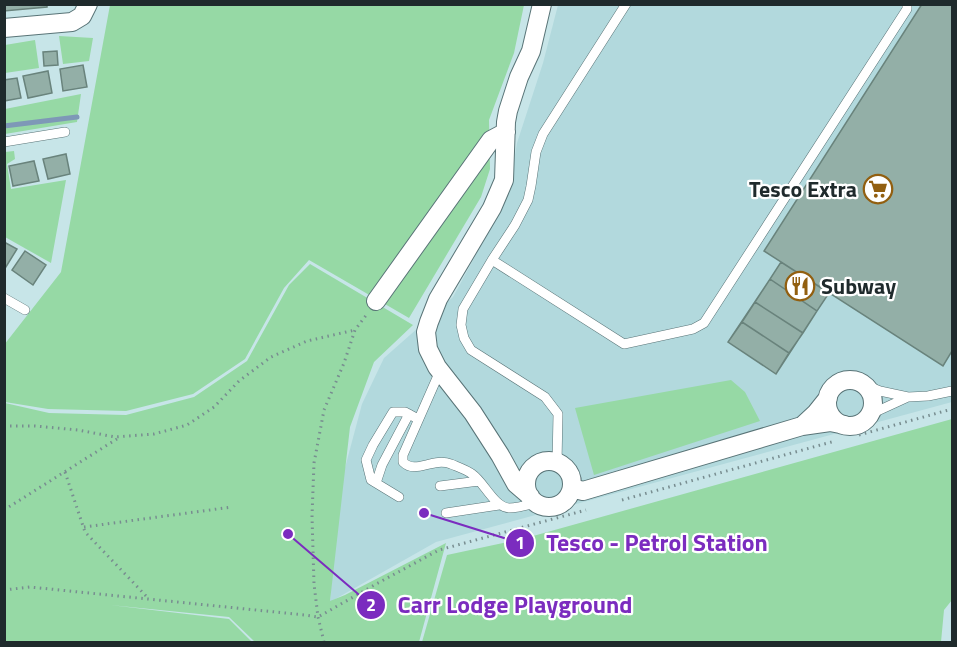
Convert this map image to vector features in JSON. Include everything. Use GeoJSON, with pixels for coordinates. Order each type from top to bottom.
{"type":"FeatureCollection","features":[{"type":"Feature","properties":{"kind":"street"},"geometry":{"type":"LineString","coordinates":[[4,28],[72,22],[82,16],[88,4]]}},
{"type":"Feature","properties":{"kind":"street"},"geometry":{"type":"LineString","coordinates":[[500,455],[516,465],[529,466],[548,463],[563,466],[572,479],[572,488],[568,497],[563,503],[545,507],[533,500],[516,484],[473,413],[440,371],[428,349],[426,332],[438,299],[492,208],[504,180],[508,111],[519,77],[531,51],[542,5]]}},
{"type":"Feature","properties":{"kind":"street"},"geometry":{"type":"LineString","coordinates":[[376,301],[490,140],[506,132]]}},
{"type":"Feature","properties":{"kind":"street"},"geometry":{"type":"LineString","coordinates":[[802,426],[816,413],[834,387],[844,380],[853,380],[870,390],[873,406],[866,420],[844,434]]}},
{"type":"Feature","properties":{"kind":"street"},"geometry":{"type":"LineString","coordinates":[[828,398],[829,411],[844,434]]}},
{"type":"Feature","properties":{"kind":"street"},"geometry":{"type":"LineString","coordinates":[[572,488],[583,491],[802,426],[830,423],[844,434]]}},
{"type":"Feature","properties":{"kind":"street"},"geometry":{"type":"LineString","coordinates":[[533,500],[527,490],[528,475],[534,467],[548,463]]}},
{"type":"Feature","properties":{"kind":"lane"},"geometry":{"type":"LineString","coordinates":[[548,463],[558,414],[545,397],[471,350],[464,338],[461,325],[463,309],[528,200],[536,152],[543,134],[626,4]]}},
{"type":"Feature","properties":{"kind":"lane"},"geometry":{"type":"LineString","coordinates":[[492,260],[624,344],[693,329],[704,323],[906,9],[907,4]]}},
{"type":"Feature","properties":{"kind":"lane"},"geometry":{"type":"LineString","coordinates":[[4,142],[65,132]]}},
{"type":"Feature","properties":{"kind":"lane"},"geometry":{"type":"LineString","coordinates":[[4,298],[25,310]]}},
{"type":"Feature","properties":{"kind":"lane"},"geometry":{"type":"LineString","coordinates":[[376,483],[382,465],[440,371]]}},
{"type":"Feature","properties":{"kind":"lane"},"geometry":{"type":"LineString","coordinates":[[865,385],[908,397],[952,391]]}},
{"type":"Feature","properties":{"kind":"lane"},"geometry":{"type":"LineString","coordinates":[[871,414],[908,397]]}},
{"type":"Feature","properties":{"kind":"lane"},"geometry":{"type":"LineString","coordinates":[[399,497],[371,480],[366,460],[393,412],[405,412],[414,416]]}},
{"type":"Feature","properties":{"kind":"lane"},"geometry":{"type":"LineString","coordinates":[[414,416],[403,462],[414,468],[439,461],[449,463],[472,474],[499,505]]}},
{"type":"Feature","properties":{"kind":"lane"},"geometry":{"type":"LineString","coordinates":[[440,486],[479,481]]}},
{"type":"Feature","properties":{"kind":"lane"},"geometry":{"type":"LineString","coordinates":[[446,513],[499,505],[507,508],[533,500]]}},
{"type":"Feature","properties":{"kind":"path"},"geometry":{"type":"LineString","coordinates":[[324,642],[314,584],[312,516],[314,462],[324,410],[355,330],[376,301]]}},
{"type":"Feature","properties":{"kind":"path"},"geometry":{"type":"LineString","coordinates":[[4,426],[78,430],[115,437],[154,435],[187,425],[214,407],[239,381],[271,357],[307,341],[355,330]]}},
{"type":"Feature","properties":{"kind":"path"},"geometry":{"type":"LineString","coordinates":[[621,500],[844,434],[952,409]]}},
{"type":"Feature","properties":{"kind":"path"},"geometry":{"type":"LineString","coordinates":[[4,510],[121,437]]}},
{"type":"Feature","properties":{"kind":"path"},"geometry":{"type":"LineString","coordinates":[[65,472],[85,532],[150,599]]}},
{"type":"Feature","properties":{"kind":"path"},"geometry":{"type":"LineString","coordinates":[[84,528],[231,507]]}},
{"type":"Feature","properties":{"kind":"path"},"geometry":{"type":"LineString","coordinates":[[4,590],[30,587],[318,617],[439,550],[587,509]]}},
{"type":"Feature","properties":{"kind":"shaded area"},"geometry":{"type":"Polygon","coordinates":[[[558,5],[952,5],[952,402],[436,542],[330,602],[338,494],[362,404],[384,358],[453,297],[508,196],[517,143],[543,63],[558,5]]]}},
{"type":"Feature","properties":{"kind":"green space"},"geometry":{"type":"Polygon","coordinates":[[[110,5],[524,5],[514,53],[489,120],[490,169],[481,197],[409,318],[309,260],[284,288],[245,359],[193,394],[126,411],[48,409],[5,402],[4,345],[61,272],[110,5]]]}},
{"type":"Feature","properties":{"kind":"green space"},"geometry":{"type":"Polygon","coordinates":[[[59,36],[93,38],[89,61],[63,64],[59,36]]]}},
{"type":"Feature","properties":{"kind":"green space"},"geometry":{"type":"Polygon","coordinates":[[[35,40],[39,68],[5,73],[5,45],[35,40]]]}},
{"type":"Feature","properties":{"kind":"green space"},"geometry":{"type":"Polygon","coordinates":[[[81,94],[77,122],[5,134],[5,109],[81,94]]]}},
{"type":"Feature","properties":{"kind":"green space"},"geometry":{"type":"Polygon","coordinates":[[[14,151],[15,159],[7,164],[11,189],[66,180],[51,263],[5,237],[5,152],[14,151]]]}},
{"type":"Feature","properties":{"kind":"green space"},"geometry":{"type":"Polygon","coordinates":[[[310,264],[413,325],[374,362],[350,427],[330,601],[446,543],[419,642],[255,642],[229,617],[110,605],[229,619],[252,642],[5,642],[5,403],[49,413],[126,415],[194,397],[247,361],[289,285],[310,264]]]}},
{"type":"Feature","properties":{"kind":"green space"},"geometry":{"type":"Polygon","coordinates":[[[731,380],[745,392],[760,421],[594,475],[575,408],[731,380]]]}},
{"type":"Feature","properties":{"kind":"green space"},"geometry":{"type":"Polygon","coordinates":[[[952,419],[952,600],[944,610],[941,642],[422,642],[447,555],[526,538],[952,419]]]}},
{"type":"Feature","properties":{"kind":"building"},"geometry":{"type":"Polygon","coordinates":[[[4,4],[47,4],[47,7],[4,11],[4,4]]]}},
{"type":"Feature","properties":{"kind":"building","name":"Tesco Extra"},"geometry":{"type":"Polygon","coordinates":[[[922,4],[952,4],[952,351],[943,366],[764,251],[922,4]]]}},
{"type":"Feature","properties":{"kind":"building"},"geometry":{"type":"Polygon","coordinates":[[[57,51],[58,65],[44,66],[43,52],[57,51]]]}},
{"type":"Feature","properties":{"kind":"building"},"geometry":{"type":"Polygon","coordinates":[[[83,65],[87,87],[63,91],[60,69],[83,65]]]}},
{"type":"Feature","properties":{"kind":"building"},"geometry":{"type":"Polygon","coordinates":[[[48,71],[52,93],[28,98],[23,76],[48,71]]]}},
{"type":"Feature","properties":{"kind":"building"},"geometry":{"type":"Polygon","coordinates":[[[17,78],[21,98],[4,101],[4,80],[17,78]]]}},
{"type":"Feature","properties":{"kind":"building"},"geometry":{"type":"Polygon","coordinates":[[[66,154],[70,174],[48,179],[43,159],[66,154]]]}},
{"type":"Feature","properties":{"kind":"building"},"geometry":{"type":"Polygon","coordinates":[[[34,161],[39,181],[13,186],[9,166],[34,161]]]}},
{"type":"Feature","properties":{"kind":"building"},"geometry":{"type":"Polygon","coordinates":[[[4,242],[17,249],[4,270],[4,242]]]}},
{"type":"Feature","properties":{"kind":"building"},"geometry":{"type":"Polygon","coordinates":[[[25,251],[46,265],[33,285],[12,270],[25,251]]]}},
{"type":"Feature","properties":{"kind":"building","name":"Subway"},"geometry":{"type":"Polygon","coordinates":[[[781,262],[829,293],[817,311],[770,279],[781,262]]]}},
{"type":"Feature","properties":{"kind":"building"},"geometry":{"type":"Polygon","coordinates":[[[770,279],[817,311],[776,374],[728,342],[770,279]]]}},
{"type":"Feature","properties":{"kind":"building"},"geometry":{"type":"Polygon","coordinates":[[[770,279],[817,311],[803,333],[755,302],[770,279]]]}},
{"type":"Feature","properties":{"kind":"building"},"geometry":{"type":"Polygon","coordinates":[[[755,302],[803,333],[789,353],[742,322],[755,302]]]}},
{"type":"Feature","properties":{"kind":"building"},"geometry":{"type":"Polygon","coordinates":[[[742,322],[789,353],[776,374],[728,342],[742,322]]]}},
{"type":"Feature","properties":{"kind":"waterway"},"geometry":{"type":"LineString","coordinates":[[4,126],[77,117]]}},
{"type":"Feature","properties":{"kind":"place","name":"Tesco Extra"},"geometry":{"type":"Point","coordinates":[878,189]}},
{"type":"Feature","properties":{"kind":"place","name":"Subway"},"geometry":{"type":"Point","coordinates":[800,286]}},
{"type":"Feature","properties":{"kind":"place","name":"Tesco - Petrol Station"},"geometry":{"type":"Point","coordinates":[424,513]}},
{"type":"Feature","properties":{"kind":"place","name":"Carr Lodge Playground"},"geometry":{"type":"Point","coordinates":[288,534]}}]}
